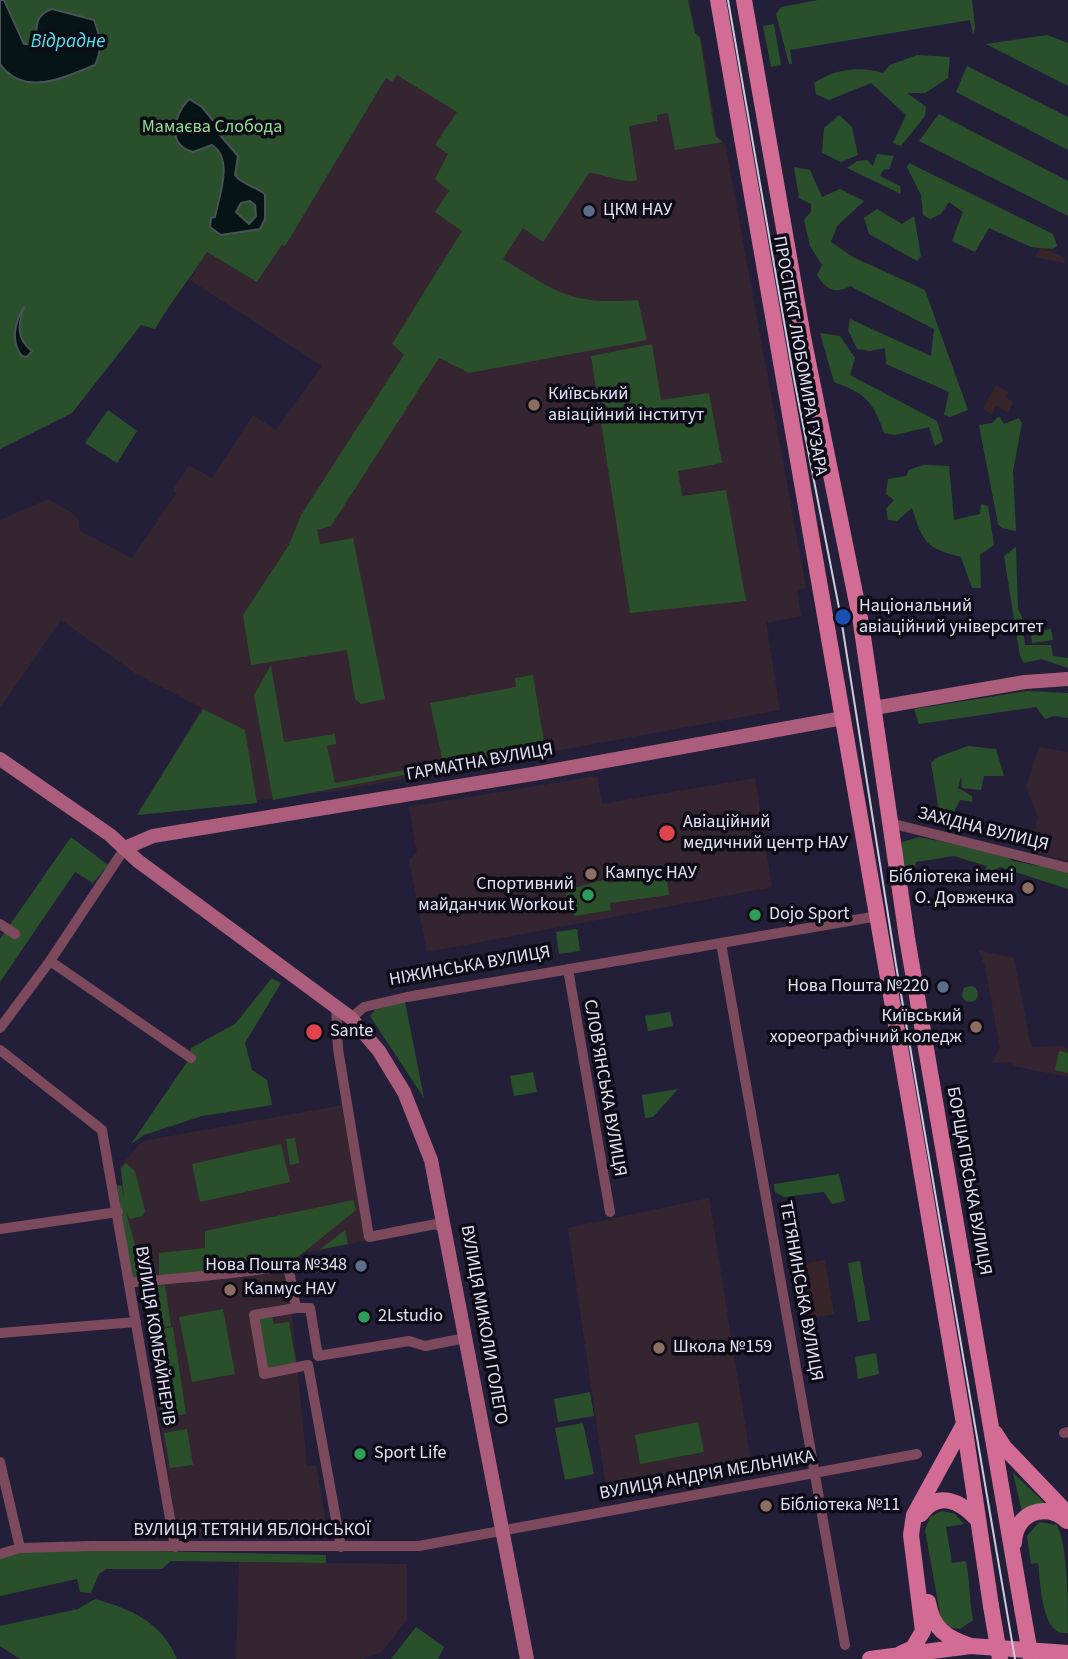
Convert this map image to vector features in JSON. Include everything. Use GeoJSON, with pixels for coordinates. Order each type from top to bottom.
{"type":"FeatureCollection","features":[{"type":"Feature","properties":{"kind":"main road","name":"ПРОСПЕКТ ЛЮБОМИРА ГУЗАРА"},"geometry":{"type":"LineString","coordinates":[[718,0],[843,718]]}},
{"type":"Feature","properties":{"kind":"main road","name":"ПРОСПЕКТ ЛЮБОМИРА ГУЗАРА"},"geometry":{"type":"LineString","coordinates":[[744,0],[803,337],[844,533],[874,708]]}},
{"type":"Feature","properties":{"kind":"main road"},"geometry":{"type":"LineString","coordinates":[[874,708],[1025,682],[1068,680]]}},
{"type":"Feature","properties":{"kind":"main road","name":"БОРЩАГІВСЬКА ВУЛИЦЯ"},"geometry":{"type":"LineString","coordinates":[[874,708],[890,823],[1031,1659]]}},
{"type":"Feature","properties":{"kind":"main road","name":"ГАРМАТНА ВУЛИЦЯ"},"geometry":{"type":"LineString","coordinates":[[125,848],[153,836],[539,773],[843,718]]}},
{"type":"Feature","properties":{"kind":"main road"},"geometry":{"type":"LineString","coordinates":[[843,718],[964,1424],[1000,1659]]}},
{"type":"Feature","properties":{"kind":"main road"},"geometry":{"type":"LineString","coordinates":[[0,759],[125,848],[351,1018]]}},
{"type":"Feature","properties":{"kind":"main road","name":"ВУЛИЦЯ МИКОЛИ ГОЛЕГО"},"geometry":{"type":"LineString","coordinates":[[351,1018],[379,1051],[409,1101],[431,1160],[447,1231],[527,1659]]}},
{"type":"Feature","properties":{"kind":"main road"},"geometry":{"type":"LineString","coordinates":[[900,1654],[913,1648],[923,1631],[911,1535],[914,1515],[964,1424]]}},
{"type":"Feature","properties":{"kind":"main road"},"geometry":{"type":"LineString","coordinates":[[991,1427],[1004,1447],[1068,1514]]}},
{"type":"Feature","properties":{"kind":"main road"},"geometry":{"type":"LineString","coordinates":[[971,1646],[947,1637],[931,1617],[917,1524],[926,1507],[943,1499],[963,1505],[977,1519]]}},
{"type":"Feature","properties":{"kind":"main road"},"geometry":{"type":"LineString","coordinates":[[1014,1560],[1017,1527],[1030,1514],[1049,1511],[1068,1524]]}},
{"type":"Feature","properties":{"kind":"main road"},"geometry":{"type":"LineString","coordinates":[[1051,1651],[1068,1644]]}},
{"type":"Feature","properties":{"kind":"main road"},"geometry":{"type":"LineString","coordinates":[[870,1659],[971,1646],[1068,1653]]}},
{"type":"Feature","properties":{"kind":"street","name":"ЗАХІДНА ВУЛИЦЯ"},"geometry":{"type":"LineString","coordinates":[[890,823],[1068,869]]}},
{"type":"Feature","properties":{"kind":"street"},"geometry":{"type":"LineString","coordinates":[[0,1028],[50,961],[125,848]]}},
{"type":"Feature","properties":{"kind":"street","name":"НІЖИНСЬКА ВУЛИЦЯ"},"geometry":{"type":"LineString","coordinates":[[351,1018],[364,1007],[877,916]]}},
{"type":"Feature","properties":{"kind":"street"},"geometry":{"type":"LineString","coordinates":[[0,924],[15,934]]}},
{"type":"Feature","properties":{"kind":"street","name":"ТЕТЯНИНСЬКА ВУЛИЦЯ"},"geometry":{"type":"LineString","coordinates":[[721,943],[817,1470],[845,1645]]}},
{"type":"Feature","properties":{"kind":"street"},"geometry":{"type":"LineString","coordinates":[[50,961],[191,1058]]}},
{"type":"Feature","properties":{"kind":"street","name":"СЛОВ'ЯНСЬКА ВУЛИЦЯ"},"geometry":{"type":"LineString","coordinates":[[568,970],[610,1212]]}},
{"type":"Feature","properties":{"kind":"street"},"geometry":{"type":"LineString","coordinates":[[336,1006],[338,1049],[369,1237],[436,1224],[447,1231]]}},
{"type":"Feature","properties":{"kind":"street","name":"ВУЛИЦЯ КОМБАЙНЕРІВ"},"geometry":{"type":"LineString","coordinates":[[0,1050],[102,1130],[175,1547]]}},
{"type":"Feature","properties":{"kind":"street"},"geometry":{"type":"LineString","coordinates":[[0,1229],[118,1212]]}},
{"type":"Feature","properties":{"kind":"street"},"geometry":{"type":"LineString","coordinates":[[129,1283],[170,1277],[245,1273],[288,1265],[296,1308]]}},
{"type":"Feature","properties":{"kind":"street"},"geometry":{"type":"LineString","coordinates":[[308,1365],[264,1374],[254,1315],[310,1308],[318,1356]]}},
{"type":"Feature","properties":{"kind":"street"},"geometry":{"type":"LineString","coordinates":[[0,1333],[136,1322]]}},
{"type":"Feature","properties":{"kind":"street"},"geometry":{"type":"LineString","coordinates":[[341,1547],[307,1354],[318,1356],[409,1340],[425,1346],[465,1338]]}},
{"type":"Feature","properties":{"kind":"street","name":"ВУЛИЦЯ АНДРІЯ МЕЛЬНИКА"},"geometry":{"type":"LineString","coordinates":[[503,1530],[817,1470],[916,1454]]}},
{"type":"Feature","properties":{"kind":"street"},"geometry":{"type":"LineString","coordinates":[[0,1462],[20,1548]]}},
{"type":"Feature","properties":{"kind":"street","name":"ВУЛИЦЯ ТЕТЯНИ ЯБЛОНСЬКОЇ"},"geometry":{"type":"LineString","coordinates":[[0,1554],[20,1548],[419,1546],[503,1530]]}},
{"type":"Feature","properties":{"kind":"shaded area","name":"Київський авіаційний інститут"},"geometry":{"type":"Polygon","coordinates":[[[280,0],[689,0],[695,32],[701,37],[717,137],[725,143],[806,588],[797,590],[801,616],[766,623],[780,710],[341,790],[137,815],[202,708],[135,673],[61,620],[0,708],[0,520],[48,499],[79,520],[80,531],[132,558],[176,494],[173,490],[189,465],[212,478],[253,415],[276,430],[322,366],[190,280],[207,252],[258,282],[282,245],[285,245],[386,79],[280,0]]]}},
{"type":"Feature","properties":{"kind":"shaded area"},"geometry":{"type":"Polygon","coordinates":[[[1041,247],[1065,258],[1064,263],[1035,257],[1041,247]]]}},
{"type":"Feature","properties":{"kind":"shaded area"},"geometry":{"type":"Polygon","coordinates":[[[996,385],[1008,392],[1005,397],[1013,402],[1008,412],[996,406],[992,414],[983,409],[996,385]]]}},
{"type":"Feature","properties":{"kind":"shaded area"},"geometry":{"type":"Polygon","coordinates":[[[1039,747],[1068,752],[1068,861],[1030,851],[1038,817],[1026,787],[1039,747]]]}},
{"type":"Feature","properties":{"kind":"shaded area","name":"Кампус НАУ"},"geometry":{"type":"Polygon","coordinates":[[[597,776],[602,804],[755,778],[772,887],[427,952],[409,860],[417,852],[409,807],[597,776]]]}},
{"type":"Feature","properties":{"kind":"shaded area"},"geometry":{"type":"Polygon","coordinates":[[[978,950],[1014,958],[1031,1047],[1063,1046],[1068,1050],[1068,1077],[1013,1066],[1012,1062],[992,1063],[1000,1048],[985,966],[978,950]]]}},
{"type":"Feature","properties":{"kind":"shaded area","name":"Капмус НАУ"},"geometry":{"type":"Polygon","coordinates":[[[343,1105],[369,1240],[286,1256],[307,1466],[316,1465],[328,1535],[177,1533],[140,1285],[133,1286],[120,1167],[143,1141],[343,1105]]]}},
{"type":"Feature","properties":{"kind":"shaded area","name":"Школа №159"},"geometry":{"type":"Polygon","coordinates":[[[709,1198],[752,1468],[607,1495],[568,1228],[709,1198]]]}},
{"type":"Feature","properties":{"kind":"shaded area"},"geometry":{"type":"Polygon","coordinates":[[[825,1260],[834,1314],[805,1319],[796,1265],[825,1260]]]}},
{"type":"Feature","properties":{"kind":"shaded area"},"geometry":{"type":"Polygon","coordinates":[[[239,1562],[407,1564],[407,1620],[382,1652],[363,1659],[236,1659],[239,1562]]]}},
{"type":"Feature","properties":{"kind":"green space","name":"Мамаєва Слобода"},"geometry":{"type":"Polygon","coordinates":[[[0,0],[688,0],[695,33],[700,38],[715,135],[722,142],[675,150],[668,113],[657,115],[657,121],[629,126],[637,180],[626,181],[589,173],[543,242],[523,228],[503,259],[566,294],[596,300],[638,300],[647,340],[469,373],[439,358],[331,526],[317,530],[320,544],[353,538],[385,699],[361,704],[355,699],[347,650],[251,665],[243,615],[289,545],[301,515],[404,355],[392,344],[462,231],[435,212],[449,191],[435,179],[448,154],[435,145],[457,112],[397,75],[392,82],[386,78],[285,246],[282,245],[257,282],[207,252],[155,329],[141,325],[72,413],[0,449],[0,0]]]}},
{"type":"Feature","properties":{"kind":"green space"},"geometry":{"type":"Polygon","coordinates":[[[818,0],[972,0],[975,28],[973,34],[970,20],[790,50],[792,64],[789,64],[776,14],[781,7],[818,0]]]}},
{"type":"Feature","properties":{"kind":"green space"},"geometry":{"type":"Polygon","coordinates":[[[774,24],[781,65],[771,67],[763,26],[774,24]]]}},
{"type":"Feature","properties":{"kind":"green space"},"geometry":{"type":"Polygon","coordinates":[[[1047,35],[1068,43],[1068,86],[986,44],[1047,35]]]}},
{"type":"Feature","properties":{"kind":"green space"},"geometry":{"type":"Polygon","coordinates":[[[917,55],[950,57],[948,78],[925,93],[907,93],[926,107],[925,116],[901,146],[893,143],[906,115],[871,83],[829,100],[816,94],[814,83],[831,75],[856,69],[883,73],[890,65],[917,55]]]}},
{"type":"Feature","properties":{"kind":"green space"},"geometry":{"type":"Polygon","coordinates":[[[967,66],[1068,117],[1068,150],[956,92],[967,66]]]}},
{"type":"Feature","properties":{"kind":"green space"},"geometry":{"type":"Polygon","coordinates":[[[939,114],[1068,181],[1068,216],[919,141],[939,114]]]}},
{"type":"Feature","properties":{"kind":"green space"},"geometry":{"type":"Polygon","coordinates":[[[839,115],[852,127],[858,155],[841,162],[822,153],[824,128],[839,115]]]}},
{"type":"Feature","properties":{"kind":"green space"},"geometry":{"type":"Polygon","coordinates":[[[877,154],[894,156],[889,169],[883,170],[880,176],[900,186],[901,194],[847,168],[857,161],[867,160],[873,166],[877,154]]]}},
{"type":"Feature","properties":{"kind":"green space"},"geometry":{"type":"Polygon","coordinates":[[[909,163],[1053,234],[1057,246],[1052,249],[1031,247],[989,228],[975,252],[952,241],[963,212],[949,202],[941,214],[930,219],[923,215],[921,195],[907,167],[909,163]]]}},
{"type":"Feature","properties":{"kind":"green space"},"geometry":{"type":"Polygon","coordinates":[[[794,167],[810,170],[822,197],[840,189],[864,201],[837,226],[831,242],[853,257],[925,290],[968,410],[950,417],[944,415],[949,392],[886,364],[885,348],[870,351],[857,349],[848,330],[850,319],[931,356],[934,329],[850,286],[835,290],[824,284],[817,275],[822,265],[810,246],[804,220],[811,212],[811,204],[799,198],[794,167]]]}},
{"type":"Feature","properties":{"kind":"green space"},"geometry":{"type":"Polygon","coordinates":[[[877,209],[902,224],[914,216],[921,256],[917,261],[869,234],[864,218],[877,209]]]}},
{"type":"Feature","properties":{"kind":"green space"},"geometry":{"type":"Polygon","coordinates":[[[820,333],[840,336],[855,358],[850,375],[937,421],[943,441],[935,446],[929,427],[895,435],[884,433],[876,413],[866,400],[854,390],[834,382],[820,333]]]}},
{"type":"Feature","properties":{"kind":"green space"},"geometry":{"type":"Polygon","coordinates":[[[652,344],[661,400],[709,393],[722,463],[678,471],[682,496],[726,490],[746,601],[630,613],[591,356],[652,344]]]}},
{"type":"Feature","properties":{"kind":"green space"},"geometry":{"type":"Polygon","coordinates":[[[108,410],[137,431],[117,463],[85,443],[108,410]]]}},
{"type":"Feature","properties":{"kind":"green space"},"geometry":{"type":"Polygon","coordinates":[[[999,416],[1004,424],[1019,418],[1022,423],[1013,471],[1016,531],[1002,528],[998,524],[979,425],[992,423],[999,416]]]}},
{"type":"Feature","properties":{"kind":"green space"},"geometry":{"type":"Polygon","coordinates":[[[923,465],[949,466],[954,520],[980,514],[981,504],[988,506],[994,545],[980,555],[981,588],[972,588],[961,557],[933,547],[927,542],[912,508],[897,521],[888,520],[886,509],[894,500],[886,494],[888,479],[906,476],[909,470],[923,465]]]}},
{"type":"Feature","properties":{"kind":"green space"},"geometry":{"type":"Polygon","coordinates":[[[1016,547],[1018,609],[1022,617],[1025,645],[1051,645],[1053,656],[1068,658],[1068,668],[1041,659],[1024,663],[1020,656],[1004,556],[1016,547]]]}},
{"type":"Feature","properties":{"kind":"green space"},"geometry":{"type":"Polygon","coordinates":[[[1051,629],[1053,640],[1032,643],[1031,633],[1051,629]]]}},
{"type":"Feature","properties":{"kind":"green space"},"geometry":{"type":"Polygon","coordinates":[[[271,665],[284,742],[335,734],[336,744],[327,746],[335,783],[443,763],[430,703],[516,687],[515,678],[533,675],[545,748],[273,800],[254,695],[271,665]]]}},
{"type":"Feature","properties":{"kind":"green space"},"geometry":{"type":"Polygon","coordinates":[[[1027,691],[1068,693],[1068,718],[1054,716],[1045,719],[1036,707],[919,724],[914,709],[1027,691]]]}},
{"type":"Feature","properties":{"kind":"green space"},"geometry":{"type":"Polygon","coordinates":[[[203,709],[245,730],[257,803],[137,815],[203,709]]]}},
{"type":"Feature","properties":{"kind":"green space"},"geometry":{"type":"Polygon","coordinates":[[[968,746],[996,749],[1004,776],[984,776],[981,790],[962,788],[961,776],[958,788],[972,796],[972,802],[960,800],[947,825],[941,823],[931,763],[938,757],[968,746]]]}},
{"type":"Feature","properties":{"kind":"green space"},"geometry":{"type":"Polygon","coordinates":[[[71,837],[108,865],[93,883],[75,872],[0,982],[0,939],[71,837]]]}},
{"type":"Feature","properties":{"kind":"green space"},"geometry":{"type":"Polygon","coordinates":[[[919,837],[1002,854],[1013,861],[1068,871],[1068,889],[1000,867],[981,878],[987,866],[954,856],[916,862],[914,873],[907,873],[899,843],[919,837]]]}},
{"type":"Feature","properties":{"kind":"green space"},"geometry":{"type":"Polygon","coordinates":[[[666,875],[669,895],[610,903],[611,910],[575,916],[569,911],[565,890],[608,879],[609,883],[666,875]]]}},
{"type":"Feature","properties":{"kind":"green space"},"geometry":{"type":"Polygon","coordinates":[[[577,929],[580,951],[559,954],[556,932],[577,929]]]}},
{"type":"Feature","properties":{"kind":"green space"},"geometry":{"type":"Polygon","coordinates":[[[272,978],[281,983],[245,1043],[252,1070],[267,1080],[272,1105],[202,1116],[144,1135],[131,1144],[189,1059],[191,1048],[235,1024],[272,978]]]}},
{"type":"Feature","properties":{"kind":"green space"},"geometry":{"type":"Polygon","coordinates":[[[970,986],[976,988],[976,1000],[970,1002],[964,1000],[962,994],[964,988],[970,986]]]}},
{"type":"Feature","properties":{"kind":"green space"},"geometry":{"type":"Polygon","coordinates":[[[405,1002],[424,1098],[370,1016],[377,1008],[405,1002]]]}},
{"type":"Feature","properties":{"kind":"green space"},"geometry":{"type":"Polygon","coordinates":[[[670,1012],[673,1026],[648,1031],[645,1016],[670,1012]]]}},
{"type":"Feature","properties":{"kind":"green space"},"geometry":{"type":"Polygon","coordinates":[[[1059,1051],[1068,1053],[1068,1073],[1055,1070],[1059,1051]]]}},
{"type":"Feature","properties":{"kind":"green space"},"geometry":{"type":"Polygon","coordinates":[[[533,1072],[537,1092],[514,1096],[510,1076],[533,1072]]]}},
{"type":"Feature","properties":{"kind":"green space"},"geometry":{"type":"Polygon","coordinates":[[[678,1089],[653,1117],[645,1118],[642,1095],[678,1089]]]}},
{"type":"Feature","properties":{"kind":"green space"},"geometry":{"type":"Polygon","coordinates":[[[295,1138],[299,1163],[290,1165],[286,1139],[295,1138]]]}},
{"type":"Feature","properties":{"kind":"green space"},"geometry":{"type":"Polygon","coordinates":[[[281,1144],[290,1182],[200,1202],[192,1164],[281,1144]]]}},
{"type":"Feature","properties":{"kind":"green space"},"geometry":{"type":"Polygon","coordinates":[[[126,1163],[135,1171],[145,1211],[143,1216],[130,1219],[126,1212],[139,1260],[147,1259],[146,1253],[151,1253],[157,1277],[132,1278],[117,1186],[121,1185],[124,1198],[121,1169],[126,1163]]]}},
{"type":"Feature","properties":{"kind":"green space"},"geometry":{"type":"Polygon","coordinates":[[[839,1174],[845,1201],[832,1204],[824,1192],[784,1197],[775,1192],[774,1184],[839,1174]]]}},
{"type":"Feature","properties":{"kind":"green space"},"geometry":{"type":"Polygon","coordinates":[[[353,1200],[356,1210],[288,1265],[159,1278],[159,1253],[205,1248],[205,1231],[353,1200]]]}},
{"type":"Feature","properties":{"kind":"green space"},"geometry":{"type":"Polygon","coordinates":[[[345,1230],[348,1244],[319,1250],[345,1230]]]}},
{"type":"Feature","properties":{"kind":"green space"},"geometry":{"type":"Polygon","coordinates":[[[860,1261],[870,1320],[858,1322],[848,1263],[860,1261]]]}},
{"type":"Feature","properties":{"kind":"green space"},"geometry":{"type":"Polygon","coordinates":[[[165,1285],[171,1326],[152,1329],[145,1288],[165,1285]]]}},
{"type":"Feature","properties":{"kind":"green space"},"geometry":{"type":"Polygon","coordinates":[[[223,1309],[235,1374],[192,1382],[179,1317],[223,1309]]]}},
{"type":"Feature","properties":{"kind":"green space"},"geometry":{"type":"Polygon","coordinates":[[[272,1316],[274,1324],[289,1322],[296,1363],[267,1370],[258,1318],[272,1316]]]}},
{"type":"Feature","properties":{"kind":"green space"},"geometry":{"type":"Polygon","coordinates":[[[173,1327],[186,1414],[162,1417],[149,1331],[173,1327]]]}},
{"type":"Feature","properties":{"kind":"green space"},"geometry":{"type":"Polygon","coordinates":[[[876,1353],[879,1374],[858,1379],[855,1357],[876,1353]]]}},
{"type":"Feature","properties":{"kind":"green space"},"geometry":{"type":"Polygon","coordinates":[[[590,1392],[594,1416],[558,1422],[554,1399],[590,1392]]]}},
{"type":"Feature","properties":{"kind":"green space"},"geometry":{"type":"Polygon","coordinates":[[[698,1422],[704,1452],[640,1464],[635,1435],[698,1422]]]}},
{"type":"Feature","properties":{"kind":"green space"},"geometry":{"type":"Polygon","coordinates":[[[583,1423],[594,1474],[565,1480],[555,1428],[583,1423]]]}},
{"type":"Feature","properties":{"kind":"green space"},"geometry":{"type":"Polygon","coordinates":[[[187,1429],[193,1465],[170,1468],[164,1433],[187,1429]]]}},
{"type":"Feature","properties":{"kind":"green space"},"geometry":{"type":"Polygon","coordinates":[[[1013,1473],[1048,1506],[1022,1512],[1013,1473]]]}},
{"type":"Feature","properties":{"kind":"green space"},"geometry":{"type":"Polygon","coordinates":[[[942,1511],[955,1514],[964,1524],[946,1527],[952,1563],[966,1561],[967,1568],[973,1620],[960,1629],[949,1627],[941,1619],[925,1530],[930,1517],[942,1511]]]}},
{"type":"Feature","properties":{"kind":"green space"},"geometry":{"type":"Polygon","coordinates":[[[1039,1522],[1057,1525],[1061,1535],[1067,1577],[1068,1633],[1059,1632],[1052,1627],[1047,1618],[1038,1563],[1031,1564],[1027,1536],[1039,1522]]]}},
{"type":"Feature","properties":{"kind":"green space"},"geometry":{"type":"Polygon","coordinates":[[[20,1548],[326,1555],[326,1563],[171,1561],[162,1569],[106,1569],[99,1574],[91,1593],[80,1592],[77,1579],[0,1596],[0,1554],[20,1548]]]}},
{"type":"Feature","properties":{"kind":"green space"},"geometry":{"type":"Polygon","coordinates":[[[95,1599],[121,1607],[154,1626],[171,1646],[177,1659],[20,1659],[0,1646],[0,1626],[78,1609],[95,1599]]]}},
{"type":"Feature","properties":{"kind":"green space"},"geometry":{"type":"Polygon","coordinates":[[[416,1627],[444,1647],[438,1659],[391,1659],[416,1627]]]}},
{"type":"Feature","properties":{"kind":"water","name":"Відрадне"},"geometry":{"type":"Polygon","coordinates":[[[0,0],[4,0],[24,44],[32,44],[37,39],[38,20],[52,9],[94,20],[100,43],[95,65],[45,82],[21,80],[10,74],[0,64],[0,0]]]}},
{"type":"Feature","properties":{"kind":"water"},"geometry":{"type":"Polygon","coordinates":[[[189,99],[202,107],[215,123],[214,128],[238,156],[235,175],[265,194],[265,219],[260,229],[221,235],[210,227],[222,189],[224,168],[219,151],[212,145],[193,152],[179,142],[175,128],[189,99]],[[250,201],[241,203],[236,212],[249,224],[256,216],[255,205],[250,201]]]}},
{"type":"Feature","properties":{"kind":"water"},"geometry":{"type":"Polygon","coordinates":[[[24,307],[20,331],[23,341],[32,351],[27,357],[22,356],[18,350],[15,338],[16,325],[24,307]]]}},
{"type":"Feature","properties":{"kind":"tram line"},"geometry":{"type":"LineString","coordinates":[[728,0],[794,379],[841,618],[896,965],[1015,1659]]}},
{"type":"Feature","properties":{"kind":"place","name":"ЦКМ НАУ"},"geometry":{"type":"Point","coordinates":[589,211]}},
{"type":"Feature","properties":{"kind":"place","name":"Київський авіаційний інститут"},"geometry":{"type":"Point","coordinates":[534,405]}},
{"type":"Feature","properties":{"kind":"place","name":"Національний авіаційний університет"},"geometry":{"type":"Point","coordinates":[843,617]}},
{"type":"Feature","properties":{"kind":"place","name":"Авіаційний медичний центр НАУ"},"geometry":{"type":"Point","coordinates":[667,833]}},
{"type":"Feature","properties":{"kind":"place","name":"Кампус НАУ"},"geometry":{"type":"Point","coordinates":[591,874]}},
{"type":"Feature","properties":{"kind":"place","name":"Бібліотека імені О. Довженка"},"geometry":{"type":"Point","coordinates":[1028,888]}},
{"type":"Feature","properties":{"kind":"place","name":"Спортивний майданчик Workout"},"geometry":{"type":"Point","coordinates":[588,895]}},
{"type":"Feature","properties":{"kind":"place","name":"Dojo Sport"},"geometry":{"type":"Point","coordinates":[755,915]}},
{"type":"Feature","properties":{"kind":"place","name":"Нова Пошта №220"},"geometry":{"type":"Point","coordinates":[943,987]}},
{"type":"Feature","properties":{"kind":"place","name":"Київський хореографічний коледж"},"geometry":{"type":"Point","coordinates":[976,1027]}},
{"type":"Feature","properties":{"kind":"place","name":"Sante"},"geometry":{"type":"Point","coordinates":[314,1032]}},
{"type":"Feature","properties":{"kind":"place","name":"Нова Пошта №348"},"geometry":{"type":"Point","coordinates":[361,1266]}},
{"type":"Feature","properties":{"kind":"place","name":"Капмус НАУ"},"geometry":{"type":"Point","coordinates":[230,1290]}},
{"type":"Feature","properties":{"kind":"place","name":"2Lstudio"},"geometry":{"type":"Point","coordinates":[364,1317]}},
{"type":"Feature","properties":{"kind":"place","name":"Школа №159"},"geometry":{"type":"Point","coordinates":[659,1348]}},
{"type":"Feature","properties":{"kind":"place","name":"Sport Life"},"geometry":{"type":"Point","coordinates":[360,1454]}},
{"type":"Feature","properties":{"kind":"place","name":"Бібліотека №11"},"geometry":{"type":"Point","coordinates":[766,1506]}}]}
